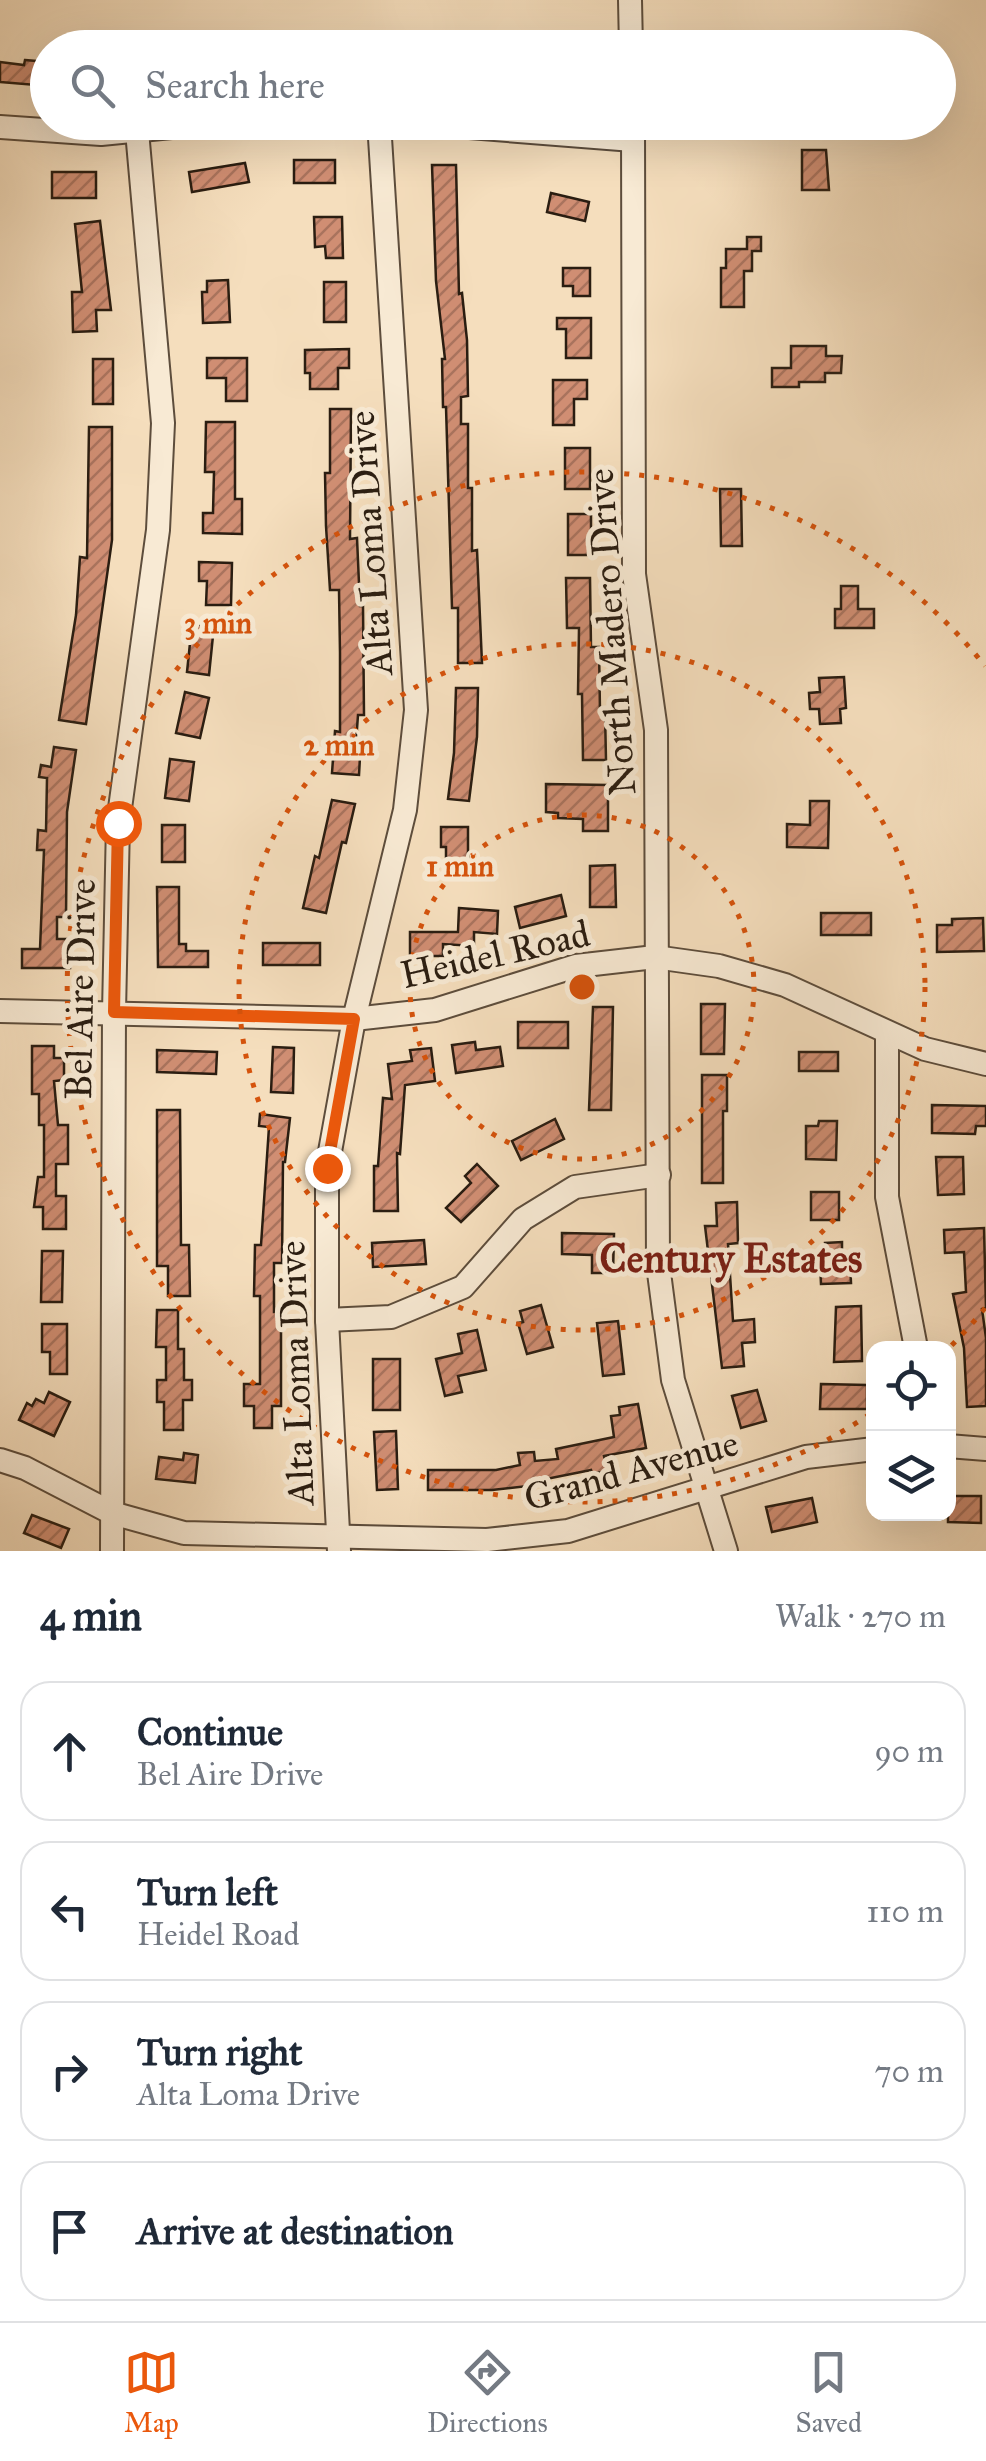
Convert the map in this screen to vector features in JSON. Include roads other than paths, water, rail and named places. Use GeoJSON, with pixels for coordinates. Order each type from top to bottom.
{"type":"FeatureCollection","features":[{"type":"Feature","properties":{"kind":"street"},"geometry":{"type":"LineString","coordinates":[[630,0],[631,30]]}},
{"type":"Feature","properties":{"kind":"street"},"geometry":{"type":"LineString","coordinates":[[0,127],[30,129]]}},
{"type":"Feature","properties":{"kind":"street","name":"Bel Aire Drive"},"geometry":{"type":"LineString","coordinates":[[112,1551],[118,823],[158,530],[163,423],[138,140]]}},
{"type":"Feature","properties":{"kind":"street","name":"Alta Loma Drive"},"geometry":{"type":"LineString","coordinates":[[337,1544],[327,1320],[327,1168],[354,1019],[405,810],[416,710],[381,140]]}},
{"type":"Feature","properties":{"kind":"street","name":"North Madero Drive"},"geometry":{"type":"LineString","coordinates":[[633,140],[634,574],[656,730],[658,1266],[673,1380],[726,1551]]}},
{"type":"Feature","properties":{"kind":"street","name":"Heidel Road"},"geometry":{"type":"LineString","coordinates":[[0,1011],[354,1019],[435,1010],[576,966],[655,957],[719,966],[785,985],[925,1049],[986,1064]]}},
{"type":"Feature","properties":{"kind":"street"},"geometry":{"type":"LineString","coordinates":[[887,1033],[887,1197],[915,1341]]}},
{"type":"Feature","properties":{"kind":"street"},"geometry":{"type":"LineString","coordinates":[[327,1320],[391,1317],[463,1287],[523,1219],[575,1187],[659,1175]]}},
{"type":"Feature","properties":{"kind":"street"},"geometry":{"type":"LineString","coordinates":[[956,1447],[986,1449]]}},
{"type":"Feature","properties":{"kind":"street","name":"Grand Avenue"},"geometry":{"type":"LineString","coordinates":[[0,1460],[25,1468],[112,1514],[184,1533],[337,1544],[487,1540],[568,1531],[806,1457],[866,1450]]}},
{"type":"Feature","properties":{"kind":"district","name":"Century Estates"},"geometry":{"type":"Point","coordinates":[731,1258]}}]}
